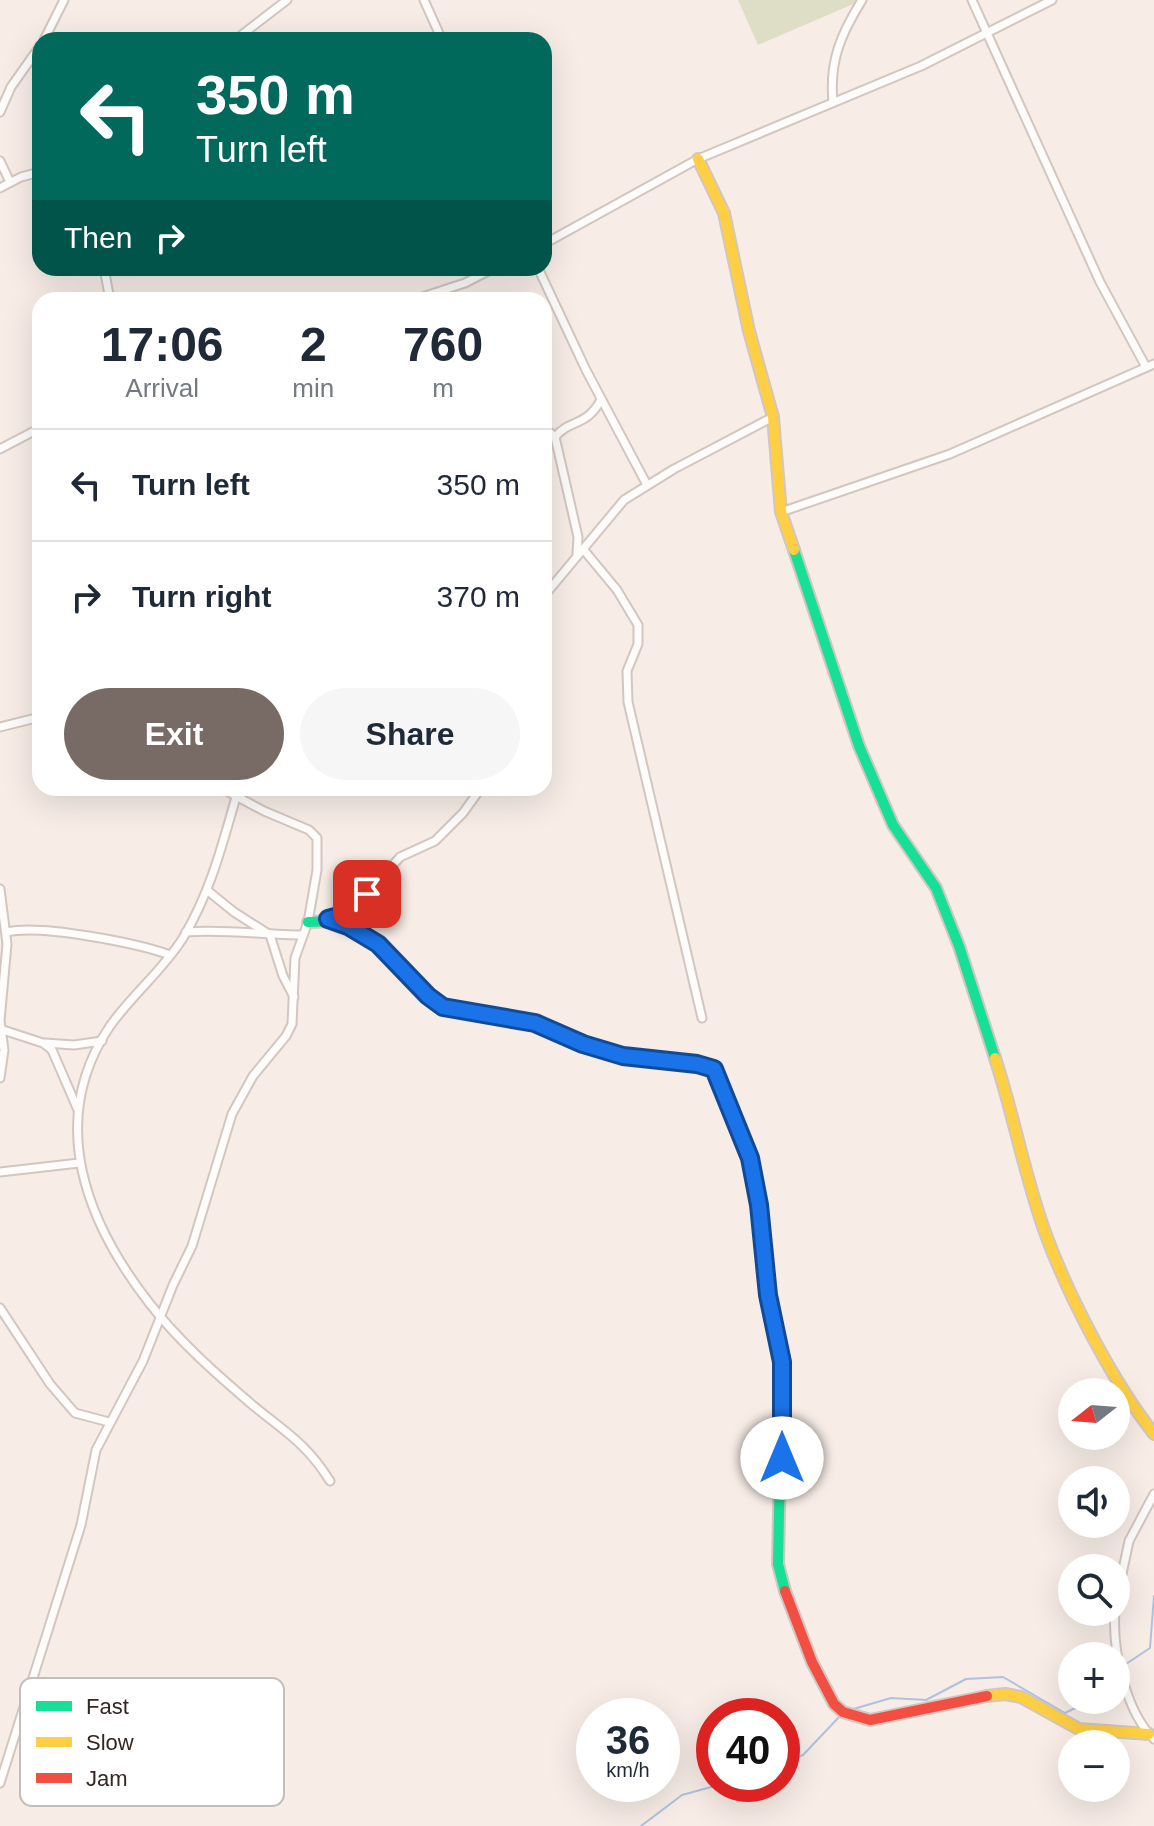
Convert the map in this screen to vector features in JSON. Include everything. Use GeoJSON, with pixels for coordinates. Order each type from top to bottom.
{"type":"FeatureCollection","features":[{"type":"Feature","properties":{"kind":"street"},"geometry":{"type":"LineString","coordinates":[[48,32],[64,0]]}},
{"type":"Feature","properties":{"kind":"street"},"geometry":{"type":"LineString","coordinates":[[245,32],[287,0]]}},
{"type":"Feature","properties":{"kind":"street"},"geometry":{"type":"LineString","coordinates":[[424,0],[438,32]]}},
{"type":"Feature","properties":{"kind":"street"},"geometry":{"type":"LineString","coordinates":[[833,102],[831,77],[836,51],[862,0]]}},
{"type":"Feature","properties":{"kind":"street"},"geometry":{"type":"LineString","coordinates":[[781,512],[936,460],[1150,366],[1100,282],[972,0]]}},
{"type":"Feature","properties":{"kind":"street"},"geometry":{"type":"LineString","coordinates":[[552,240],[698,159],[921,66],[1052,0]]}},
{"type":"Feature","properties":{"kind":"street"},"geometry":{"type":"LineString","coordinates":[[0,112],[11,87],[32,57]]}},
{"type":"Feature","properties":{"kind":"street"},"geometry":{"type":"LineString","coordinates":[[698,159],[724,213],[746,317],[773,417],[781,512],[859,746],[893,825],[936,888],[959,946],[1008,1097],[1046,1234],[1077,1305],[1135,1410],[1154,1434]]}},
{"type":"Feature","properties":{"kind":"street"},"geometry":{"type":"LineString","coordinates":[[0,161],[10,182]]}},
{"type":"Feature","properties":{"kind":"street"},"geometry":{"type":"LineString","coordinates":[[0,188],[32,175]]}},
{"type":"Feature","properties":{"kind":"street"},"geometry":{"type":"LineString","coordinates":[[434,292],[479,276]]}},
{"type":"Feature","properties":{"kind":"street"},"geometry":{"type":"LineString","coordinates":[[552,297],[601,400],[647,485]]}},
{"type":"Feature","properties":{"kind":"street"},"geometry":{"type":"LineString","coordinates":[[555,437],[587,419],[601,400]]}},
{"type":"Feature","properties":{"kind":"street"},"geometry":{"type":"LineString","coordinates":[[552,586],[619,504],[647,485],[773,417]]}},
{"type":"Feature","properties":{"kind":"street"},"geometry":{"type":"LineString","coordinates":[[0,449],[32,432]]}},
{"type":"Feature","properties":{"kind":"street"},"geometry":{"type":"LineString","coordinates":[[552,434],[580,552],[617,590],[639,629],[637,650],[627,671],[628,702],[702,1018]]}},
{"type":"Feature","properties":{"kind":"street"},"geometry":{"type":"LineString","coordinates":[[0,727],[32,719]]}},
{"type":"Feature","properties":{"kind":"street"},"geometry":{"type":"LineString","coordinates":[[308,922],[350,913],[400,857],[435,841],[475,796]]}},
{"type":"Feature","properties":{"kind":"street"},"geometry":{"type":"LineString","coordinates":[[34,1678],[81,1525],[91,1464],[109,1422],[143,1361],[160,1316],[192,1246],[232,1114],[253,1076],[290,1030],[295,999],[295,958],[308,922],[317,870],[316,835],[236,797],[208,891],[186,932],[118,1016],[88,1072],[78,1110],[76,1132],[79,1163],[106,1232],[126,1268],[160,1316],[248,1401],[294,1436],[330,1481]]}},
{"type":"Feature","properties":{"kind":"street"},"geometry":{"type":"LineString","coordinates":[[0,889],[7,932],[0,1029],[4,1050],[0,1078]]}},
{"type":"Feature","properties":{"kind":"street"},"geometry":{"type":"LineString","coordinates":[[208,891],[270,935],[283,976],[295,999]]}},
{"type":"Feature","properties":{"kind":"street"},"geometry":{"type":"LineString","coordinates":[[328,919],[348,926],[378,944],[428,996],[443,1007],[535,1023],[583,1044],[623,1056],[697,1064],[714,1069],[752,1169],[759,1205],[768,1295],[782,1362],[778,1564],[783,1586],[812,1662],[834,1704],[843,1712],[870,1720],[928,1710],[961,1700],[1005,1694],[1021,1697],[1079,1729],[1151,1737]]}},
{"type":"Feature","properties":{"kind":"street"},"geometry":{"type":"LineString","coordinates":[[7,932],[43,930],[150,948],[170,955]]}},
{"type":"Feature","properties":{"kind":"street"},"geometry":{"type":"LineString","coordinates":[[186,932],[215,930],[303,935]]}},
{"type":"Feature","properties":{"kind":"street"},"geometry":{"type":"LineString","coordinates":[[0,1029],[43,1043],[74,1045],[102,1041]]}},
{"type":"Feature","properties":{"kind":"street"},"geometry":{"type":"LineString","coordinates":[[43,1043],[58,1060],[78,1110]]}},
{"type":"Feature","properties":{"kind":"street"},"geometry":{"type":"LineString","coordinates":[[0,1172],[79,1163]]}},
{"type":"Feature","properties":{"kind":"street"},"geometry":{"type":"LineString","coordinates":[[0,1308],[50,1384],[75,1413],[109,1422]]}},
{"type":"Feature","properties":{"kind":"street"},"geometry":{"type":"LineString","coordinates":[[1126,1554],[1129,1541],[1154,1494]]}},
{"type":"Feature","properties":{"kind":"street"},"geometry":{"type":"LineString","coordinates":[[1114,1626],[1120,1668],[1135,1710],[1151,1737]]}},
{"type":"Feature","properties":{"kind":"street"},"geometry":{"type":"LineString","coordinates":[[0,1783],[20,1723]]}},
{"type":"Feature","properties":{"kind":"green space"},"geometry":{"type":"Polygon","coordinates":[[[738,0],[857,0],[858,2],[758,45],[738,0]]]}},
{"type":"Feature","properties":{"kind":"waterway"},"geometry":{"type":"LineString","coordinates":[[1130,1661],[1150,1648],[1154,1596]]}},
{"type":"Feature","properties":{"kind":"waterway"},"geometry":{"type":"LineString","coordinates":[[850,1710],[891,1698],[926,1700],[966,1679],[1003,1677],[1058,1709]]}},
{"type":"Feature","properties":{"kind":"waterway"},"geometry":{"type":"LineString","coordinates":[[800,1756],[841,1715]]}},
{"type":"Feature","properties":{"kind":"waterway"},"geometry":{"type":"LineString","coordinates":[[641,1826],[682,1795],[696,1791]]}},
{"type":"Feature","properties":{"kind":"traffic: fast"},"geometry":{"type":"LineString","coordinates":[[794,550],[859,746],[893,825],[936,888],[959,946],[995,1058]]}},
{"type":"Feature","properties":{"kind":"traffic: fast"},"geometry":{"type":"LineString","coordinates":[[308,922],[337,921],[378,944],[428,996],[443,1007],[535,1023],[583,1044],[623,1056],[697,1064],[714,1069],[752,1169],[759,1205],[768,1295],[782,1362],[778,1564],[785,1591]]}},
{"type":"Feature","properties":{"kind":"traffic: slow"},"geometry":{"type":"LineString","coordinates":[[698,159],[724,213],[749,331],[773,417],[781,512],[794,550]]}},
{"type":"Feature","properties":{"kind":"traffic: slow"},"geometry":{"type":"LineString","coordinates":[[995,1058],[1032,1191],[1056,1259],[1079,1312],[1108,1365],[1154,1434]]}},
{"type":"Feature","properties":{"kind":"traffic: slow"},"geometry":{"type":"LineString","coordinates":[[987,1696],[1005,1694],[1021,1697],[1079,1729],[1149,1734]]}},
{"type":"Feature","properties":{"kind":"traffic: jam"},"geometry":{"type":"LineString","coordinates":[[785,1591],[812,1662],[834,1704],[843,1712],[870,1720],[987,1696]]}},
{"type":"Feature","properties":{"kind":"route"},"geometry":{"type":"LineString","coordinates":[[367,894],[350,913],[328,919],[348,926],[378,944],[428,996],[443,1007],[535,1023],[583,1044],[623,1056],[697,1064],[714,1069],[750,1158],[759,1205],[768,1295],[782,1362],[782,1458]]}}]}
